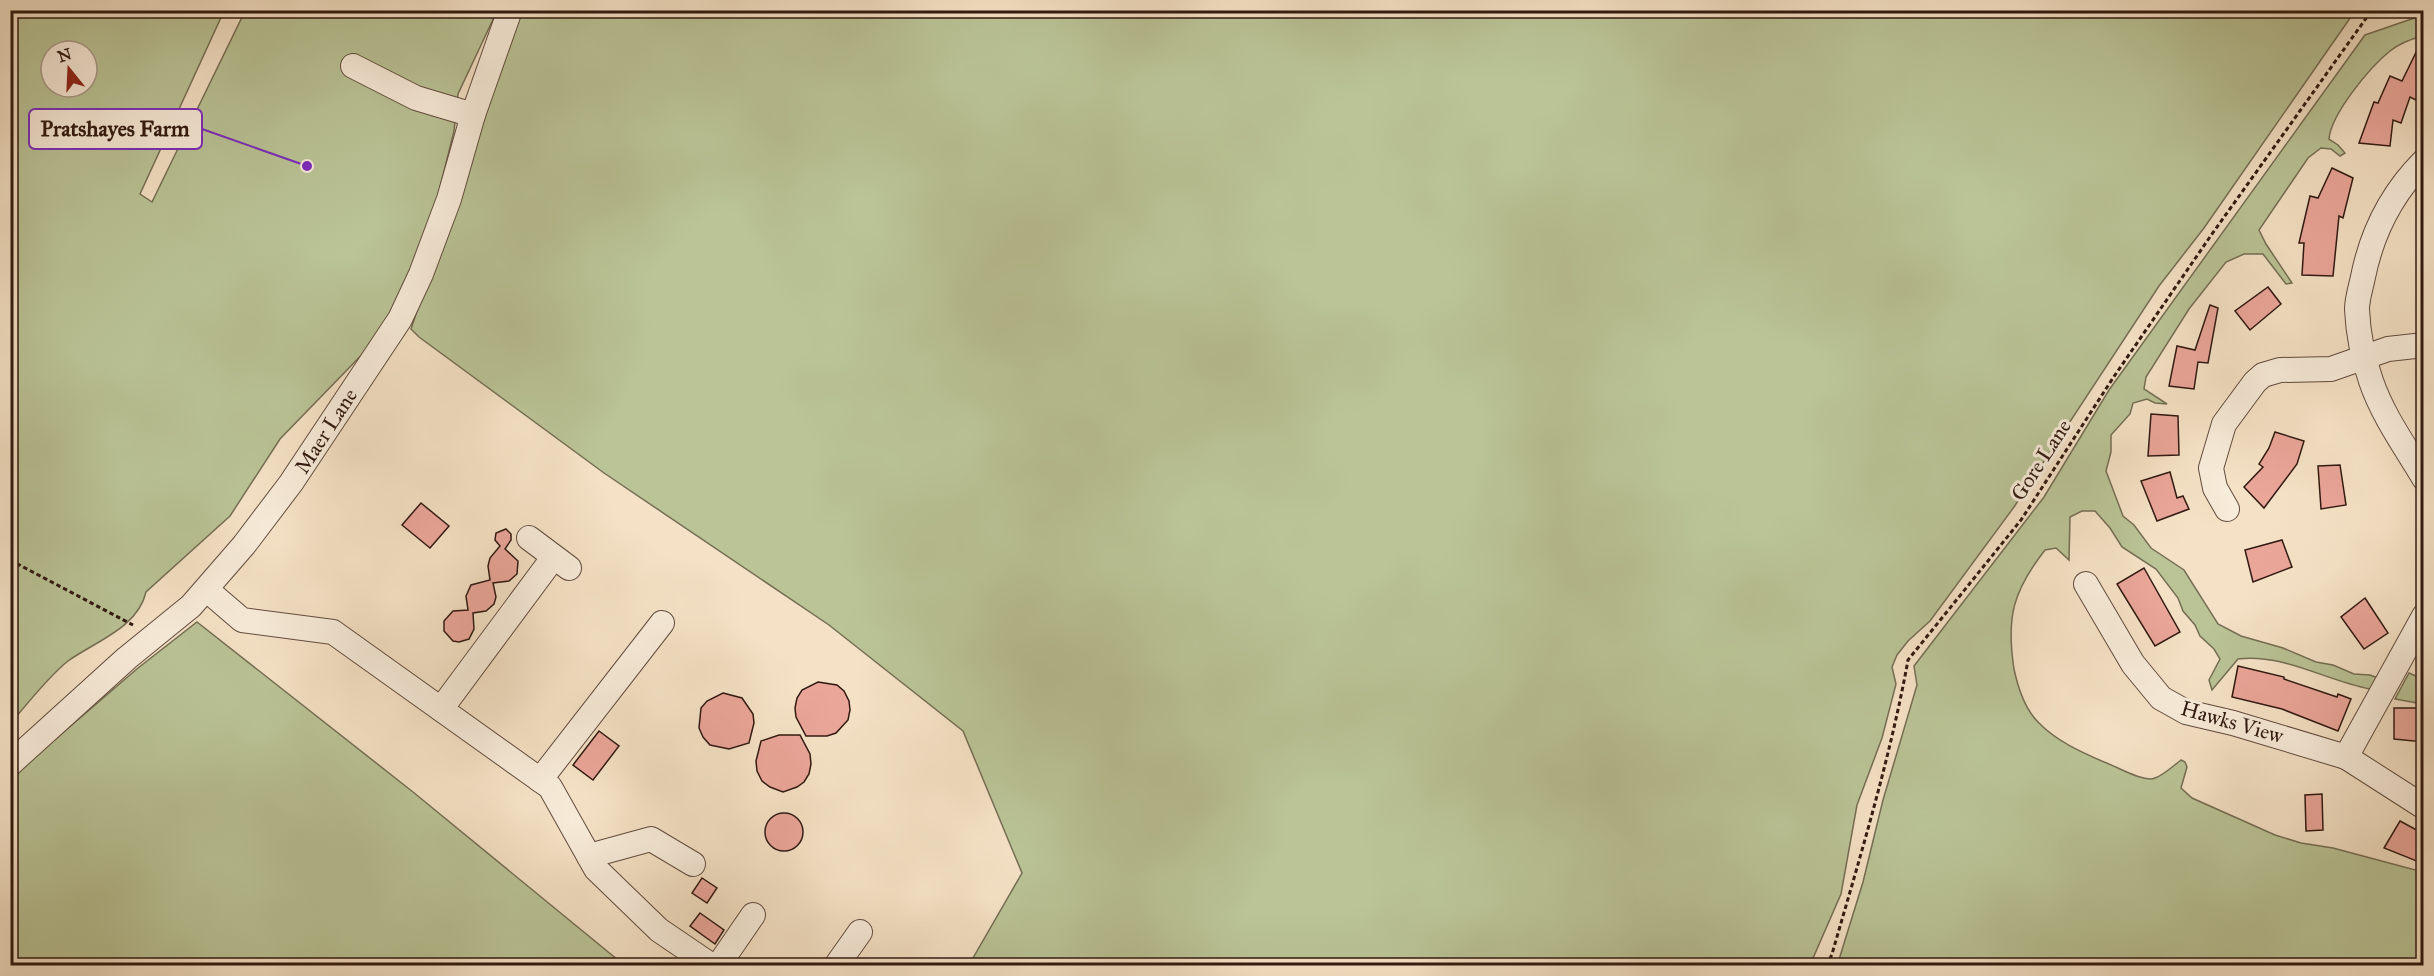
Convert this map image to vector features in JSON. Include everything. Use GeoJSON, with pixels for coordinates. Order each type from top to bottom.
{"type":"FeatureCollection","features":[{"type":"Feature","properties":{"kind":"street","name":"Maer Lane"},"geometry":{"type":"LineString","coordinates":[[10,764],[153,636],[192,606],[207,590],[291,483],[400,319],[421,274],[449,199],[473,115],[510,10]]}},
{"type":"Feature","properties":{"kind":"street"},"geometry":{"type":"LineString","coordinates":[[353,66],[416,98],[473,115]]}},
{"type":"Feature","properties":{"kind":"street"},"geometry":{"type":"LineString","coordinates":[[2424,161],[2404,181],[2375,232],[2357,307],[2360,337],[2371,381],[2384,412],[2424,478]]}},
{"type":"Feature","properties":{"kind":"street"},"geometry":{"type":"LineString","coordinates":[[2227,508],[2215,488],[2211,468],[2224,424],[2255,382],[2263,375],[2280,370],[2331,369],[2388,349],[2424,345]]}},
{"type":"Feature","properties":{"kind":"street"},"geometry":{"type":"LineString","coordinates":[[441,709],[561,563],[529,538]]}},
{"type":"Feature","properties":{"kind":"street","name":"Hawks View"},"geometry":{"type":"LineString","coordinates":[[2086,584],[2133,664],[2161,698],[2186,712],[2233,723],[2346,757],[2424,807]]}},
{"type":"Feature","properties":{"kind":"street"},"geometry":{"type":"LineString","coordinates":[[207,590],[242,620],[333,632],[550,787],[596,869],[659,930],[712,966]]}},
{"type":"Feature","properties":{"kind":"street"},"geometry":{"type":"LineString","coordinates":[[2346,757],[2424,616]]}},
{"type":"Feature","properties":{"kind":"street"},"geometry":{"type":"LineString","coordinates":[[540,780],[662,623]]}},
{"type":"Feature","properties":{"kind":"street"},"geometry":{"type":"LineString","coordinates":[[589,856],[651,839],[693,864]]}},
{"type":"Feature","properties":{"kind":"street"},"geometry":{"type":"LineString","coordinates":[[718,966],[753,915]]}},
{"type":"Feature","properties":{"kind":"street"},"geometry":{"type":"LineString","coordinates":[[836,966],[861,932]]}},
{"type":"Feature","properties":{"kind":"path","name":"Gore Lane"},"geometry":{"type":"LineString","coordinates":[[1827,966],[1872,813],[1905,684],[1908,660],[2021,520],[2112,378],[2372,10]]}},
{"type":"Feature","properties":{"kind":"path"},"geometry":{"type":"LineString","coordinates":[[10,560],[153,636]]}},
{"type":"Feature","properties":{"kind":"green space"},"geometry":{"type":"Polygon","coordinates":[[[11,11],[224,11],[140,194],[152,202],[245,11],[497,11],[458,94],[454,131],[429,232],[378,338],[280,439],[230,516],[146,592],[141,605],[125,625],[68,661],[38,690],[11,723],[11,11]]]}},
{"type":"Feature","properties":{"kind":"green space"},"geometry":{"type":"Polygon","coordinates":[[[517,11],[2355,11],[2204,228],[2159,286],[2014,507],[1930,621],[1908,641],[1897,655],[1892,667],[1896,684],[1882,738],[1857,805],[1841,894],[1810,965],[969,965],[1022,873],[963,731],[829,625],[604,473],[411,329],[517,11]]]}},
{"type":"Feature","properties":{"kind":"green space"},"geometry":{"type":"Polygon","coordinates":[[[2423,15],[2423,36],[2390,51],[2362,79],[2344,104],[2331,129],[2329,139],[2345,153],[2340,156],[2331,149],[2321,148],[2308,158],[2259,230],[2292,283],[2286,284],[2263,254],[2244,254],[2226,262],[2189,309],[2146,377],[2144,389],[2167,404],[2155,403],[2147,399],[2133,403],[2130,414],[2111,435],[2111,452],[2106,471],[2123,516],[2134,525],[2151,548],[2184,570],[2218,624],[2241,636],[2283,648],[2316,662],[2333,665],[2354,674],[2370,675],[2381,679],[2370,689],[2271,660],[2238,659],[2212,690],[2209,680],[2220,659],[2214,649],[2200,636],[2195,625],[2183,611],[2178,598],[2156,569],[2122,547],[2110,528],[2095,511],[2082,511],[2070,517],[2069,560],[2056,548],[2045,550],[2034,565],[2014,605],[2011,634],[2014,669],[2025,704],[2045,729],[2069,745],[2130,773],[2150,779],[2165,773],[2181,760],[2187,767],[2181,788],[2192,798],[2275,835],[2423,872],[2423,965],[1837,966],[1863,882],[1883,800],[1917,685],[1914,666],[2044,497],[2109,390],[2365,35],[2423,15]]]}},
{"type":"Feature","properties":{"kind":"green space"},"geometry":{"type":"Polygon","coordinates":[[[197,622],[413,792],[624,965],[11,965],[10,778],[138,668],[197,622]]]}},
{"type":"Feature","properties":{"kind":"green space"},"geometry":{"type":"Polygon","coordinates":[[[2409,673],[2423,679],[2423,704],[2395,699],[2409,673]]]}},
{"type":"Feature","properties":{"kind":"building"},"geometry":{"type":"Polygon","coordinates":[[[2424,36],[2424,83],[2416,100],[2410,97],[2401,123],[2393,120],[2390,146],[2359,143],[2374,102],[2378,103],[2390,76],[2402,81],[2424,36]]]}},
{"type":"Feature","properties":{"kind":"building"},"geometry":{"type":"Polygon","coordinates":[[[2332,168],[2353,178],[2343,218],[2339,216],[2333,276],[2302,275],[2304,243],[2299,243],[2310,196],[2318,198],[2332,168]]]}},
{"type":"Feature","properties":{"kind":"building"},"geometry":{"type":"Polygon","coordinates":[[[2268,287],[2281,304],[2250,330],[2235,311],[2268,287]]]}},
{"type":"Feature","properties":{"kind":"building"},"geometry":{"type":"Polygon","coordinates":[[[2210,305],[2218,308],[2208,363],[2198,362],[2194,389],[2169,386],[2177,346],[2195,350],[2210,305]]]}},
{"type":"Feature","properties":{"kind":"building"},"geometry":{"type":"Polygon","coordinates":[[[2151,414],[2178,416],[2179,455],[2148,456],[2151,414]]]}},
{"type":"Feature","properties":{"kind":"building"},"geometry":{"type":"Polygon","coordinates":[[[2275,432],[2304,441],[2297,464],[2264,508],[2244,487],[2263,467],[2259,464],[2275,432]]]}},
{"type":"Feature","properties":{"kind":"building"},"geometry":{"type":"Polygon","coordinates":[[[2340,465],[2346,505],[2321,509],[2318,466],[2340,465]]]}},
{"type":"Feature","properties":{"kind":"building"},"geometry":{"type":"Polygon","coordinates":[[[2170,472],[2177,498],[2183,496],[2189,509],[2157,521],[2141,481],[2170,472]]]}},
{"type":"Feature","properties":{"kind":"building"},"geometry":{"type":"Polygon","coordinates":[[[421,503],[449,526],[430,548],[402,525],[421,503]]]}},
{"type":"Feature","properties":{"kind":"building"},"geometry":{"type":"Polygon","coordinates":[[[506,529],[511,534],[511,540],[505,549],[518,561],[517,574],[509,581],[493,583],[496,597],[494,604],[486,611],[473,613],[474,629],[469,639],[453,641],[444,631],[444,621],[453,611],[468,610],[466,596],[471,585],[490,580],[488,566],[490,558],[500,546],[495,540],[496,533],[506,529]]]}},
{"type":"Feature","properties":{"kind":"building"},"geometry":{"type":"Polygon","coordinates":[[[2282,540],[2292,567],[2253,582],[2245,550],[2282,540]]]}},
{"type":"Feature","properties":{"kind":"building"},"geometry":{"type":"Polygon","coordinates":[[[2144,568],[2180,632],[2155,646],[2117,584],[2144,568]]]}},
{"type":"Feature","properties":{"kind":"building"},"geometry":{"type":"Polygon","coordinates":[[[2365,598],[2388,633],[2364,649],[2341,617],[2365,598]]]}},
{"type":"Feature","properties":{"kind":"building"},"geometry":{"type":"Polygon","coordinates":[[[2238,666],[2284,677],[2284,679],[2337,697],[2338,694],[2351,699],[2338,731],[2282,709],[2232,697],[2238,666]]]}},
{"type":"Feature","properties":{"kind":"building"},"geometry":{"type":"Polygon","coordinates":[[[818,682],[837,685],[844,691],[849,701],[848,720],[836,733],[827,736],[806,736],[796,717],[797,698],[802,690],[818,682]]]}},
{"type":"Feature","properties":{"kind":"building"},"geometry":{"type":"Polygon","coordinates":[[[723,693],[742,698],[753,714],[754,723],[749,743],[729,749],[710,745],[703,737],[699,728],[701,708],[707,701],[723,693]]]}},
{"type":"Feature","properties":{"kind":"building"},"geometry":{"type":"Polygon","coordinates":[[[2394,708],[2424,708],[2424,742],[2394,739],[2394,708]]]}},
{"type":"Feature","properties":{"kind":"building"},"geometry":{"type":"Polygon","coordinates":[[[599,731],[619,746],[593,780],[573,765],[599,731]]]}},
{"type":"Feature","properties":{"kind":"building"},"geometry":{"type":"Polygon","coordinates":[[[779,735],[800,735],[810,754],[811,764],[804,782],[783,792],[762,781],[757,771],[756,761],[761,741],[779,735]]]}},
{"type":"Feature","properties":{"kind":"building"},"geometry":{"type":"Polygon","coordinates":[[[2322,794],[2323,830],[2306,831],[2305,795],[2322,794]]]}},
{"type":"Feature","properties":{"kind":"building"},"geometry":{"type":"Polygon","coordinates":[[[784,813],[798,818],[803,832],[798,846],[784,851],[770,846],[765,832],[770,818],[784,813]]]}},
{"type":"Feature","properties":{"kind":"building"},"geometry":{"type":"Polygon","coordinates":[[[2400,821],[2424,834],[2424,864],[2384,848],[2400,821]]]}},
{"type":"Feature","properties":{"kind":"building"},"geometry":{"type":"Polygon","coordinates":[[[702,878],[717,888],[707,903],[692,893],[702,878]]]}},
{"type":"Feature","properties":{"kind":"building"},"geometry":{"type":"Polygon","coordinates":[[[700,913],[724,930],[715,944],[690,926],[700,913]]]}},
{"type":"Feature","properties":{"kind":"place","name":"Pratshayes Farm"},"geometry":{"type":"Point","coordinates":[307,166]}}]}
